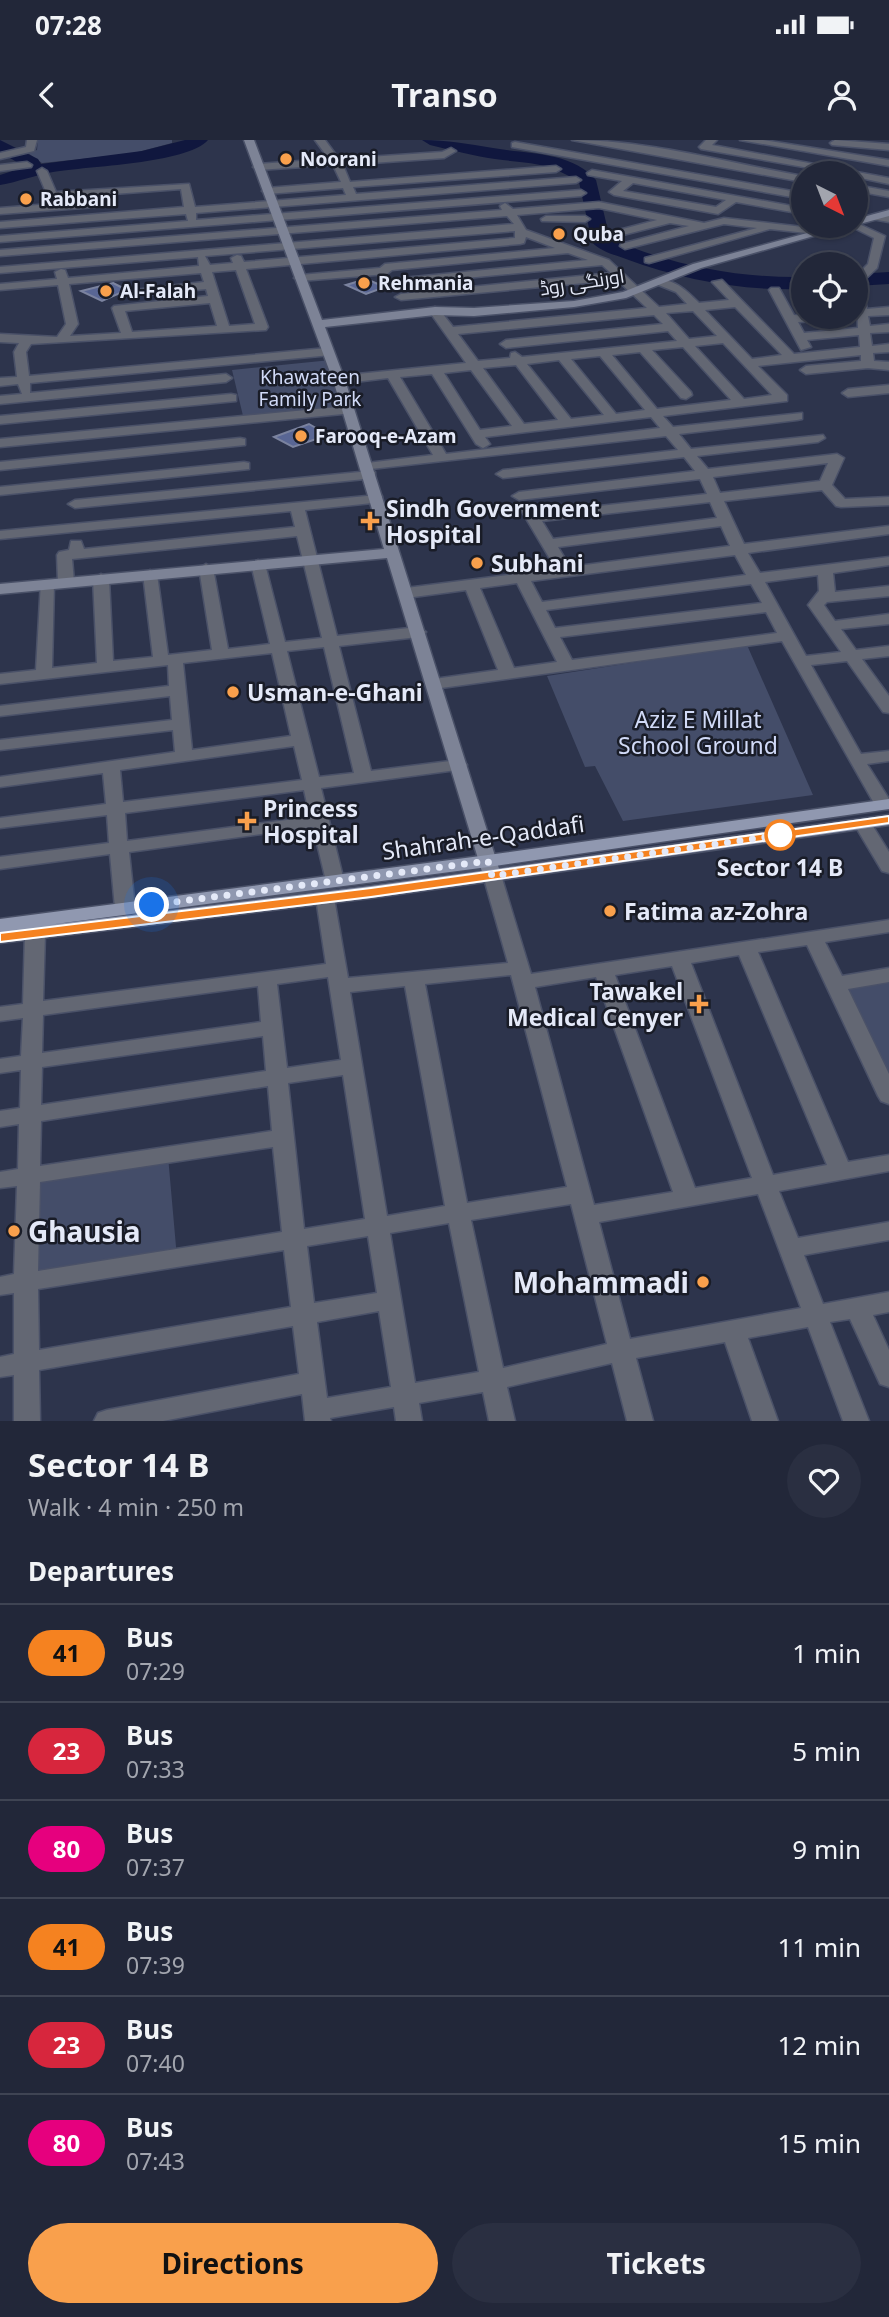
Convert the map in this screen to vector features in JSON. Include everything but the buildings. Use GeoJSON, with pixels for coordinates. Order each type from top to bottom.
{"type":"FeatureCollection","features":[{"type":"Feature","properties":{"kind":"main road"},"geometry":{"type":"LineString","coordinates":[[250,143],[348,410],[490,868]]}},
{"type":"Feature","properties":{"kind":"main road"},"geometry":{"type":"LineString","coordinates":[[868,219],[889,213]]}},
{"type":"Feature","properties":{"kind":"main road","name":"اورنگی روڈ"},"geometry":{"type":"LineString","coordinates":[[316,324],[435,311],[482,311],[574,304],[637,291],[697,266],[802,238]]}},
{"type":"Feature","properties":{"kind":"main road"},"geometry":{"type":"LineString","coordinates":[[0,589],[206,568],[393,553]]}},
{"type":"Feature","properties":{"kind":"main road","name":"Shahrah-e-Qaddafi"},"geometry":{"type":"LineString","coordinates":[[490,868],[863,824],[887,810]]}},
{"type":"Feature","properties":{"kind":"main road","name":"Shahrah-e-Qaddafi"},"geometry":{"type":"LineString","coordinates":[[0,937],[887,810]]}},
{"type":"Feature","properties":{"kind":"main road","name":"Shahrah-e-Qaddafi"},"geometry":{"type":"LineString","coordinates":[[0,925],[125,908],[330,890]]}},
{"type":"Feature","properties":{"kind":"street"},"geometry":{"type":"LineString","coordinates":[[4,155],[31,149],[32,140]]}},
{"type":"Feature","properties":{"kind":"street"},"geometry":{"type":"LineString","coordinates":[[320,140],[340,168],[377,252],[410,314]]}},
{"type":"Feature","properties":{"kind":"street"},"geometry":{"type":"LineString","coordinates":[[577,140],[640,148],[709,164],[791,177]]}},
{"type":"Feature","properties":{"kind":"street"},"geometry":{"type":"LineString","coordinates":[[712,140],[704,147],[791,164]]}},
{"type":"Feature","properties":{"kind":"street"},"geometry":{"type":"LineString","coordinates":[[745,140],[889,163]]}},
{"type":"Feature","properties":{"kind":"street"},"geometry":{"type":"LineString","coordinates":[[829,161],[835,141],[889,147]]}},
{"type":"Feature","properties":{"kind":"street"},"geometry":{"type":"LineString","coordinates":[[514,145],[791,194]]}},
{"type":"Feature","properties":{"kind":"street"},"geometry":{"type":"LineString","coordinates":[[289,177],[444,155],[452,151]]}},
{"type":"Feature","properties":{"kind":"street"},"geometry":{"type":"LineString","coordinates":[[521,158],[530,171]]}},
{"type":"Feature","properties":{"kind":"street"},"geometry":{"type":"LineString","coordinates":[[0,239],[193,224],[340,168],[489,163]]}},
{"type":"Feature","properties":{"kind":"street"},"geometry":{"type":"LineString","coordinates":[[0,168],[27,165]]}},
{"type":"Feature","properties":{"kind":"street"},"geometry":{"type":"LineString","coordinates":[[0,225],[190,209],[347,185],[556,169]]}},
{"type":"Feature","properties":{"kind":"street"},"geometry":{"type":"LineString","coordinates":[[41,171],[58,207],[60,265],[72,324],[61,340]]}},
{"type":"Feature","properties":{"kind":"street"},"geometry":{"type":"LineString","coordinates":[[592,173],[791,209]]}},
{"type":"Feature","properties":{"kind":"street"},"geometry":{"type":"LineString","coordinates":[[868,176],[889,180]]}},
{"type":"Feature","properties":{"kind":"street"},"geometry":{"type":"LineString","coordinates":[[0,253],[196,237],[270,195],[353,198],[576,180]]}},
{"type":"Feature","properties":{"kind":"street"},"geometry":{"type":"LineString","coordinates":[[631,180],[614,192],[718,211],[734,199]]}},
{"type":"Feature","properties":{"kind":"street"},"geometry":{"type":"LineString","coordinates":[[53,195],[185,186],[199,253],[224,329]]}},
{"type":"Feature","properties":{"kind":"street"},"geometry":{"type":"LineString","coordinates":[[0,287],[520,241],[516,223],[501,201],[486,188]]}},
{"type":"Feature","properties":{"kind":"street"},"geometry":{"type":"LineString","coordinates":[[868,190],[889,194]]}},
{"type":"Feature","properties":{"kind":"street"},"geometry":{"type":"LineString","coordinates":[[270,195],[358,211],[581,193]]}},
{"type":"Feature","properties":{"kind":"street"},"geometry":{"type":"LineString","coordinates":[[270,195],[364,224],[516,223],[585,219]]}},
{"type":"Feature","properties":{"kind":"street"},"geometry":{"type":"LineString","coordinates":[[0,211],[187,197]]}},
{"type":"Feature","properties":{"kind":"street"},"geometry":{"type":"LineString","coordinates":[[0,270],[371,239],[516,223],[581,206],[599,205],[703,226]]}},
{"type":"Feature","properties":{"kind":"street"},"geometry":{"type":"LineString","coordinates":[[876,216],[889,219]]}},
{"type":"Feature","properties":{"kind":"street"},"geometry":{"type":"LineString","coordinates":[[619,233],[675,219]]}},
{"type":"Feature","properties":{"kind":"street"},"geometry":{"type":"LineString","coordinates":[[625,246],[724,221],[791,228]]}},
{"type":"Feature","properties":{"kind":"street"},"geometry":{"type":"LineString","coordinates":[[516,223],[605,262],[657,311],[740,402]]}},
{"type":"Feature","properties":{"kind":"street"},"geometry":{"type":"LineString","coordinates":[[649,260],[775,226]]}},
{"type":"Feature","properties":{"kind":"street"},"geometry":{"type":"LineString","coordinates":[[868,273],[883,249],[884,235]]}},
{"type":"Feature","properties":{"kind":"street"},"geometry":{"type":"LineString","coordinates":[[388,273],[572,249]]}},
{"type":"Feature","properties":{"kind":"street"},"geometry":{"type":"LineString","coordinates":[[128,336],[118,308],[224,329],[262,327],[234,250]]}},
{"type":"Feature","properties":{"kind":"street"},"geometry":{"type":"LineString","coordinates":[[300,278],[605,262]]}},
{"type":"Feature","properties":{"kind":"street"},"geometry":{"type":"LineString","coordinates":[[401,297],[620,276]]}},
{"type":"Feature","properties":{"kind":"street"},"geometry":{"type":"LineString","coordinates":[[477,434],[782,398],[680,290],[665,279]]}},
{"type":"Feature","properties":{"kind":"street"},"geometry":{"type":"LineString","coordinates":[[718,282],[791,358]]}},
{"type":"Feature","properties":{"kind":"street"},"geometry":{"type":"LineString","coordinates":[[134,293],[210,285]]}},
{"type":"Feature","properties":{"kind":"street"},"geometry":{"type":"LineString","coordinates":[[775,290],[791,319]]}},
{"type":"Feature","properties":{"kind":"street"},"geometry":{"type":"LineString","coordinates":[[0,338],[61,340],[128,336],[214,299]]}},
{"type":"Feature","properties":{"kind":"street"},"geometry":{"type":"LineString","coordinates":[[449,331],[736,303]]}},
{"type":"Feature","properties":{"kind":"street"},"geometry":{"type":"LineString","coordinates":[[435,311],[521,429]]}},
{"type":"Feature","properties":{"kind":"street"},"geometry":{"type":"LineString","coordinates":[[482,311],[567,423]]}},
{"type":"Feature","properties":{"kind":"street"},"geometry":{"type":"LineString","coordinates":[[868,312],[889,311]]}},
{"type":"Feature","properties":{"kind":"street"},"geometry":{"type":"LineString","coordinates":[[506,344],[670,327]]}},
{"type":"Feature","properties":{"kind":"street"},"geometry":{"type":"LineString","coordinates":[[800,337],[889,328]]}},
{"type":"Feature","properties":{"kind":"street"},"geometry":{"type":"LineString","coordinates":[[796,329],[810,356]]}},
{"type":"Feature","properties":{"kind":"street"},"geometry":{"type":"LineString","coordinates":[[864,331],[866,357]]}},
{"type":"Feature","properties":{"kind":"street"},"geometry":{"type":"LineString","coordinates":[[338,380],[726,339]]}},
{"type":"Feature","properties":{"kind":"street"},"geometry":{"type":"LineString","coordinates":[[27,340],[20,352],[32,440]]}},
{"type":"Feature","properties":{"kind":"street"},"geometry":{"type":"LineString","coordinates":[[806,370],[866,357],[889,348]]}},
{"type":"Feature","properties":{"kind":"street"},"geometry":{"type":"LineString","coordinates":[[644,349],[686,395]]}},
{"type":"Feature","properties":{"kind":"street"},"geometry":{"type":"LineString","coordinates":[[0,382],[327,352]]}},
{"type":"Feature","properties":{"kind":"street"},"geometry":{"type":"LineString","coordinates":[[604,353],[704,473],[755,579],[856,760],[887,810]]}},
{"type":"Feature","properties":{"kind":"street"},"geometry":{"type":"LineString","coordinates":[[749,363],[810,356],[866,357],[889,366]]}},
{"type":"Feature","properties":{"kind":"street"},"geometry":{"type":"LineString","coordinates":[[562,358],[612,417]]}},
{"type":"Feature","properties":{"kind":"street"},"geometry":{"type":"LineString","coordinates":[[222,362],[250,487],[252,511]]}},
{"type":"Feature","properties":{"kind":"street"},"geometry":{"type":"LineString","coordinates":[[139,369],[153,428]]}},
{"type":"Feature","properties":{"kind":"street"},"geometry":{"type":"LineString","coordinates":[[436,370],[534,518],[565,572]]}},
{"type":"Feature","properties":{"kind":"street"},"geometry":{"type":"LineString","coordinates":[[392,375],[442,458]]}},
{"type":"Feature","properties":{"kind":"street"},"geometry":{"type":"LineString","coordinates":[[0,400],[226,379]]}},
{"type":"Feature","properties":{"kind":"street"},"geometry":{"type":"LineString","coordinates":[[848,393],[889,388]]}},
{"type":"Feature","properties":{"kind":"street"},"geometry":{"type":"LineString","coordinates":[[0,420],[231,398]]}},
{"type":"Feature","properties":{"kind":"street"},"geometry":{"type":"LineString","coordinates":[[0,443],[348,410]]}},
{"type":"Feature","properties":{"kind":"street"},"geometry":{"type":"LineString","coordinates":[[75,505],[250,487],[442,458],[797,416]]}},
{"type":"Feature","properties":{"kind":"street"},"geometry":{"type":"LineString","coordinates":[[72,435],[77,554]]}},
{"type":"Feature","properties":{"kind":"street"},"geometry":{"type":"LineString","coordinates":[[503,474],[818,438]]}},
{"type":"Feature","properties":{"kind":"street"},"geometry":{"type":"LineString","coordinates":[[0,466],[240,442]]}},
{"type":"Feature","properties":{"kind":"street"},"geometry":{"type":"LineString","coordinates":[[519,496],[836,458],[825,485]]}},
{"type":"Feature","properties":{"kind":"street"},"geometry":{"type":"LineString","coordinates":[[0,491],[244,466]]}},
{"type":"Feature","properties":{"kind":"street"},"geometry":{"type":"LineString","coordinates":[[534,518],[825,485]]}},
{"type":"Feature","properties":{"kind":"street"},"geometry":{"type":"LineString","coordinates":[[825,485],[841,503],[889,501]]}},
{"type":"Feature","properties":{"kind":"street"},"geometry":{"type":"LineString","coordinates":[[0,535],[377,499]]}},
{"type":"Feature","properties":{"kind":"street"},"geometry":{"type":"LineString","coordinates":[[297,507],[364,778]]}},
{"type":"Feature","properties":{"kind":"street"},"geometry":{"type":"LineString","coordinates":[[549,544],[726,521]]}},
{"type":"Feature","properties":{"kind":"street"},"geometry":{"type":"LineString","coordinates":[[406,593],[889,530]]}},
{"type":"Feature","properties":{"kind":"street"},"geometry":{"type":"LineString","coordinates":[[66,582],[64,555],[303,531]]}},
{"type":"Feature","properties":{"kind":"street"},"geometry":{"type":"LineString","coordinates":[[537,607],[889,561]]}},
{"type":"Feature","properties":{"kind":"street"},"geometry":{"type":"LineString","coordinates":[[258,564],[319,821],[330,890],[338,977],[409,1421]]}},
{"type":"Feature","properties":{"kind":"street"},"geometry":{"type":"LineString","coordinates":[[822,598],[889,589],[872,564]]}},
{"type":"Feature","properties":{"kind":"street"},"geometry":{"type":"LineString","coordinates":[[206,568],[221,654]]}},
{"type":"Feature","properties":{"kind":"street"},"geometry":{"type":"LineString","coordinates":[[825,570],[827,593],[816,605],[852,655],[881,684],[889,708]]}},
{"type":"Feature","properties":{"kind":"street"},"geometry":{"type":"LineString","coordinates":[[150,574],[168,660],[178,690],[184,756]]}},
{"type":"Feature","properties":{"kind":"street"},"geometry":{"type":"LineString","coordinates":[[522,578],[567,666]]}},
{"type":"Feature","properties":{"kind":"street"},"geometry":{"type":"LineString","coordinates":[[101,579],[105,667]]}},
{"type":"Feature","properties":{"kind":"street"},"geometry":{"type":"LineString","coordinates":[[44,674],[46,584]]}},
{"type":"Feature","properties":{"kind":"street"},"geometry":{"type":"LineString","coordinates":[[471,584],[508,674]]}},
{"type":"Feature","properties":{"kind":"street"},"geometry":{"type":"LineString","coordinates":[[550,633],[771,607]]}},
{"type":"Feature","properties":{"kind":"street"},"geometry":{"type":"LineString","coordinates":[[831,626],[889,619]]}},
{"type":"Feature","properties":{"kind":"street"},"geometry":{"type":"LineString","coordinates":[[0,679],[418,632]]}},
{"type":"Feature","properties":{"kind":"street"},"geometry":{"type":"LineString","coordinates":[[434,684],[787,635]]}},
{"type":"Feature","properties":{"kind":"street"},"geometry":{"type":"LineString","coordinates":[[801,661],[889,651]]}},
{"type":"Feature","properties":{"kind":"street"},"geometry":{"type":"LineString","coordinates":[[0,711],[178,690]]}},
{"type":"Feature","properties":{"kind":"street"},"geometry":{"type":"LineString","coordinates":[[0,745],[181,724]]}},
{"type":"Feature","properties":{"kind":"street"},"geometry":{"type":"LineString","coordinates":[[0,782],[299,740]]}},
{"type":"Feature","properties":{"kind":"street"},"geometry":{"type":"LineString","coordinates":[[856,760],[889,756]]}},
{"type":"Feature","properties":{"kind":"street"},"geometry":{"type":"LineString","coordinates":[[0,823],[458,765]]}},
{"type":"Feature","properties":{"kind":"street"},"geometry":{"type":"LineString","coordinates":[[111,766],[125,908]]}},
{"type":"Feature","properties":{"kind":"street"},"geometry":{"type":"LineString","coordinates":[[0,863],[319,821]]}},
{"type":"Feature","properties":{"kind":"street"},"geometry":{"type":"LineString","coordinates":[[863,824],[889,867]]}},
{"type":"Feature","properties":{"kind":"street"},"geometry":{"type":"LineString","coordinates":[[490,868],[640,1421]]}},
{"type":"Feature","properties":{"kind":"street"},"geometry":{"type":"LineString","coordinates":[[0,1014],[267,979],[414,979],[603,970],[889,926]]}},
{"type":"Feature","properties":{"kind":"street"},"geometry":{"type":"LineString","coordinates":[[27,1421],[26,1282],[35,933]]}},
{"type":"Feature","properties":{"kind":"street"},"geometry":{"type":"LineString","coordinates":[[813,937],[889,1096]]}},
{"type":"Feature","properties":{"kind":"street"},"geometry":{"type":"LineString","coordinates":[[746,948],[841,1172]]}},
{"type":"Feature","properties":{"kind":"street"},"geometry":{"type":"LineString","coordinates":[[679,958],[856,1421]]}},
{"type":"Feature","properties":{"kind":"street"},"geometry":{"type":"LineString","coordinates":[[603,970],[687,1198]]}},
{"type":"Feature","properties":{"kind":"street"},"geometry":{"type":"LineString","coordinates":[[835,984],[889,975]]}},
{"type":"Feature","properties":{"kind":"street"},"geometry":{"type":"LineString","coordinates":[[267,979],[294,1239],[318,1415],[405,1394],[494,1380],[620,1351],[889,1302]]}},
{"type":"Feature","properties":{"kind":"street"},"geometry":{"type":"LineString","coordinates":[[414,979],[458,1213],[502,1421]]}},
{"type":"Feature","properties":{"kind":"street"},"geometry":{"type":"LineString","coordinates":[[0,1066],[272,1028]]}},
{"type":"Feature","properties":{"kind":"street"},"geometry":{"type":"LineString","coordinates":[[0,1119],[352,1066]]}},
{"type":"Feature","properties":{"kind":"street"},"geometry":{"type":"LineString","coordinates":[[0,1180],[284,1137]]}},
{"type":"Feature","properties":{"kind":"street"},"geometry":{"type":"LineString","coordinates":[[0,1286],[458,1213],[687,1198],[889,1163]]}},
{"type":"Feature","properties":{"kind":"street"},"geometry":{"type":"LineString","coordinates":[[789,1249],[889,1231]]}},
{"type":"Feature","properties":{"kind":"street"},"geometry":{"type":"LineString","coordinates":[[0,1367],[390,1300]]}},
{"type":"Feature","properties":{"kind":"street"},"geometry":{"type":"LineString","coordinates":[[857,1307],[889,1377]]}},
{"type":"Feature","properties":{"kind":"street"},"geometry":{"type":"LineString","coordinates":[[733,1330],[765,1421]]}},
{"type":"Feature","properties":{"kind":"street"},"geometry":{"type":"LineString","coordinates":[[107,1421],[313,1382]]}},
{"type":"Feature","properties":{"kind":"green space"},"geometry":{"type":"Polygon","coordinates":[[[38,140],[172,140],[172,143],[130,154],[42,163],[28,153],[37,150],[38,140]]]}},
{"type":"Feature","properties":{"kind":"green space","name":"Khawateen Family Park"},"geometry":{"type":"Polygon","coordinates":[[[331,360],[348,410],[244,420],[232,370],[331,360]]]}},
{"type":"Feature","properties":{"kind":"green space","name":"Aziz E Millat School Ground"},"geometry":{"type":"Polygon","coordinates":[[[747,645],[813,795],[623,821],[595,766],[585,767],[547,676],[747,645]]]}},
{"type":"Feature","properties":{"kind":"green space"},"geometry":{"type":"Polygon","coordinates":[[[889,975],[889,1096],[835,984],[889,975]]]}},
{"type":"Feature","properties":{"kind":"green space"},"geometry":{"type":"Polygon","coordinates":[[[168,1156],[177,1258],[26,1282],[29,1176],[168,1156]]]}},
{"type":"Feature","properties":{"kind":"waterway"},"geometry":{"type":"LineString","coordinates":[[0,180],[56,166],[142,156],[200,140]]}},
{"type":"Feature","properties":{"kind":"waterway"},"geometry":{"type":"LineString","coordinates":[[430,140],[496,154],[523,155],[567,167],[587,180],[601,242],[625,252],[674,268],[726,279],[791,283]]}},
{"type":"Feature","properties":{"kind":"waterway"},"geometry":{"type":"LineString","coordinates":[[0,145],[32,163],[34,170]]}},
{"type":"Feature","properties":{"kind":"waterway"},"geometry":{"type":"LineString","coordinates":[[868,279],[889,278]]}},
{"type":"Feature","properties":{"kind":"bus line","name":"41"},"geometry":{"type":"LineString","coordinates":[[0,937],[371,892],[889,820]]}},
{"type":"Feature","properties":{"kind":"place","name":"Noorani"},"geometry":{"type":"Point","coordinates":[286,159]}},
{"type":"Feature","properties":{"kind":"place","name":"Rabbani"},"geometry":{"type":"Point","coordinates":[26,199]}},
{"type":"Feature","properties":{"kind":"place","name":"Quba"},"geometry":{"type":"Point","coordinates":[559,234]}},
{"type":"Feature","properties":{"kind":"place","name":"Rehmania"},"geometry":{"type":"Point","coordinates":[364,283]}},
{"type":"Feature","properties":{"kind":"place","name":"Al-Falah"},"geometry":{"type":"Point","coordinates":[106,291]}},
{"type":"Feature","properties":{"kind":"place","name":"Farooq-e-Azam"},"geometry":{"type":"Point","coordinates":[301,436]}},
{"type":"Feature","properties":{"kind":"place","name":"Sindh Government Hospital"},"geometry":{"type":"Point","coordinates":[370,521]}},
{"type":"Feature","properties":{"kind":"place","name":"Subhani"},"geometry":{"type":"Point","coordinates":[477,563]}},
{"type":"Feature","properties":{"kind":"place","name":"Usman-e-Ghani"},"geometry":{"type":"Point","coordinates":[233,692]}},
{"type":"Feature","properties":{"kind":"place","name":"Princess Hospital"},"geometry":{"type":"Point","coordinates":[247,821]}},
{"type":"Feature","properties":{"kind":"place","name":"Sector 14 B"},"geometry":{"type":"Point","coordinates":[780,835]}},
{"type":"Feature","properties":{"kind":"place","name":"Fatima az-Zohra"},"geometry":{"type":"Point","coordinates":[610,911]}},
{"type":"Feature","properties":{"kind":"place","name":"Tawakel Medical Cenyer"},"geometry":{"type":"Point","coordinates":[699,1004]}},
{"type":"Feature","properties":{"kind":"place","name":"Ghausia"},"geometry":{"type":"Point","coordinates":[14,1231]}},
{"type":"Feature","properties":{"kind":"place","name":"Mohammadi"},"geometry":{"type":"Point","coordinates":[703,1282]}},
{"type":"Feature","properties":{"kind":"route"},"geometry":{"type":"LineString","coordinates":[[152,905],[488,861],[492,876],[788,834],[780,835]]}}]}
